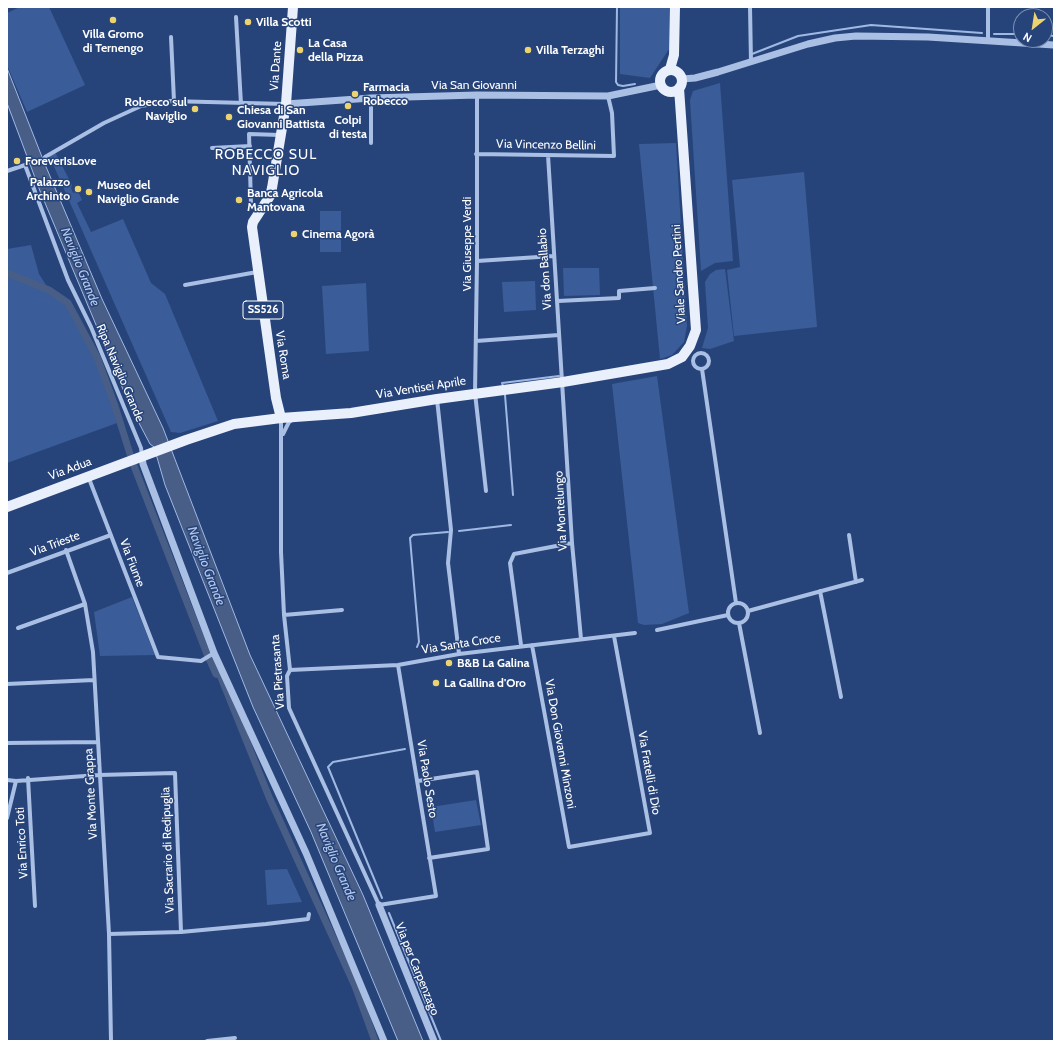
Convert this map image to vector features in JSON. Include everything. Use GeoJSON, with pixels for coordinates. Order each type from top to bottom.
{"type":"FeatureCollection","features":[{"type":"Feature","properties":{"kind":"main road","name":"Via Dante"},"geometry":{"type":"LineString","coordinates":[[286,104],[293,7]]}},
{"type":"Feature","properties":{"kind":"main road"},"geometry":{"type":"LineString","coordinates":[[670,69],[678,72],[681,83],[672,92],[667,91],[661,85],[661,76],[670,69],[674,55],[675,7]]}},
{"type":"Feature","properties":{"kind":"main road","name":"Viale Sandro Pertini"},"geometry":{"type":"LineString","coordinates":[[681,83],[696,330],[690,346],[690,355]]}},
{"type":"Feature","properties":{"kind":"main road","name":"SS526"},"geometry":{"type":"LineString","coordinates":[[260,211],[270,196],[272,188],[286,104]]}},
{"type":"Feature","properties":{"kind":"main road","name":"Via Roma"},"geometry":{"type":"LineString","coordinates":[[260,211],[253,222],[252,234],[276,398],[281,418]]}},
{"type":"Feature","properties":{"kind":"main road"},"geometry":{"type":"LineString","coordinates":[[563,382],[668,364],[690,355]]}},
{"type":"Feature","properties":{"kind":"main road","name":"Via Ventisei Aprile"},"geometry":{"type":"LineString","coordinates":[[281,418],[351,413],[437,398],[563,382]]}},
{"type":"Feature","properties":{"kind":"main road","name":"Via Roma"},"geometry":{"type":"LineString","coordinates":[[258,421],[271,411],[276,404],[276,398]]}},
{"type":"Feature","properties":{"kind":"main road"},"geometry":{"type":"LineString","coordinates":[[258,421],[281,418]]}},
{"type":"Feature","properties":{"kind":"main road","name":"Via Adua"},"geometry":{"type":"LineString","coordinates":[[7,506],[234,424],[258,421]]}},
{"type":"Feature","properties":{"kind":"street"},"geometry":{"type":"LineString","coordinates":[[750,7],[751,62]]}},
{"type":"Feature","properties":{"kind":"street"},"geometry":{"type":"LineString","coordinates":[[988,7],[988,42]]}},
{"type":"Feature","properties":{"kind":"street"},"geometry":{"type":"LineString","coordinates":[[236,17],[241,104]]}},
{"type":"Feature","properties":{"kind":"street"},"geometry":{"type":"LineString","coordinates":[[171,36],[174,101]]}},
{"type":"Feature","properties":{"kind":"street"},"geometry":{"type":"LineString","coordinates":[[681,83],[808,44],[856,36],[928,37],[1054,45]]}},
{"type":"Feature","properties":{"kind":"street","name":"Via San Giovanni"},"geometry":{"type":"LineString","coordinates":[[286,104],[371,98],[477,95],[608,96],[661,85]]}},
{"type":"Feature","properties":{"kind":"street","name":"Via Giuseppe Verdi"},"geometry":{"type":"LineString","coordinates":[[477,95],[475,393],[486,491]]}},
{"type":"Feature","properties":{"kind":"street","name":"Via Vincenzo Bellini"},"geometry":{"type":"LineString","coordinates":[[476,154],[614,156],[612,113],[608,96]]}},
{"type":"Feature","properties":{"kind":"street"},"geometry":{"type":"LineString","coordinates":[[371,98],[371,143]]}},
{"type":"Feature","properties":{"kind":"street"},"geometry":{"type":"LineString","coordinates":[[45,157],[104,123],[141,106],[174,101],[241,104],[286,104]]}},
{"type":"Feature","properties":{"kind":"street"},"geometry":{"type":"LineString","coordinates":[[260,211],[251,205],[249,134],[280,135]]}},
{"type":"Feature","properties":{"kind":"street"},"geometry":{"type":"LineString","coordinates":[[212,148],[250,146]]}},
{"type":"Feature","properties":{"kind":"street","name":"Via don Ballabio"},"geometry":{"type":"LineString","coordinates":[[548,155],[563,382]]}},
{"type":"Feature","properties":{"kind":"street","name":"Ripa Naviglio Grande"},"geometry":{"type":"LineString","coordinates":[[7,171],[25,165],[68,280],[91,327],[141,448],[146,455]]}},
{"type":"Feature","properties":{"kind":"street"},"geometry":{"type":"LineString","coordinates":[[477,261],[554,256]]}},
{"type":"Feature","properties":{"kind":"street"},"geometry":{"type":"LineString","coordinates":[[185,285],[257,272]]}},
{"type":"Feature","properties":{"kind":"street"},"geometry":{"type":"LineString","coordinates":[[558,301],[619,298],[620,291],[655,288]]}},
{"type":"Feature","properties":{"kind":"street"},"geometry":{"type":"LineString","coordinates":[[476,341],[559,335]]}},
{"type":"Feature","properties":{"kind":"street"},"geometry":{"type":"LineString","coordinates":[[700,353],[707,356],[709,363],[702,369],[695,367],[690,355],[700,353]]}},
{"type":"Feature","properties":{"kind":"street"},"geometry":{"type":"LineString","coordinates":[[702,369],[736,603]]}},
{"type":"Feature","properties":{"kind":"street","name":"Via Montelungo"},"geometry":{"type":"LineString","coordinates":[[563,382],[572,543],[581,639]]}},
{"type":"Feature","properties":{"kind":"street"},"geometry":{"type":"LineString","coordinates":[[437,398],[451,530],[448,564],[459,654]]}},
{"type":"Feature","properties":{"kind":"street"},"geometry":{"type":"LineString","coordinates":[[281,438],[288,422],[296,416]]}},
{"type":"Feature","properties":{"kind":"street","name":"Via Pietrasanta"},"geometry":{"type":"LineString","coordinates":[[281,418],[281,552],[284,614],[290,670],[287,676],[289,708],[294,723],[330,795],[379,905]]}},
{"type":"Feature","properties":{"kind":"street"},"geometry":{"type":"LineString","coordinates":[[146,455],[143,464],[210,655],[306,853],[384,1041]]}},
{"type":"Feature","properties":{"kind":"street","name":"Via Fiume"},"geometry":{"type":"LineString","coordinates":[[88,476],[158,657],[201,661],[210,655]]}},
{"type":"Feature","properties":{"kind":"street","name":"Via Trieste"},"geometry":{"type":"LineString","coordinates":[[7,573],[66,550],[111,535]]}},
{"type":"Feature","properties":{"kind":"street"},"geometry":{"type":"LineString","coordinates":[[849,535],[856,582]]}},
{"type":"Feature","properties":{"kind":"street"},"geometry":{"type":"LineString","coordinates":[[521,646],[510,563],[514,554],[572,543]]}},
{"type":"Feature","properties":{"kind":"street","name":"Via Monte Grappa"},"geometry":{"type":"LineString","coordinates":[[66,550],[85,604],[93,652],[109,934],[110,1041]]}},
{"type":"Feature","properties":{"kind":"street"},"geometry":{"type":"LineString","coordinates":[[748,611],[862,580]]}},
{"type":"Feature","properties":{"kind":"street"},"geometry":{"type":"LineString","coordinates":[[820,591],[842,697]]}},
{"type":"Feature","properties":{"kind":"street"},"geometry":{"type":"LineString","coordinates":[[736,603],[745,605],[748,611],[747,617],[739,623],[733,622],[728,615],[728,609],[736,603]]}},
{"type":"Feature","properties":{"kind":"street"},"geometry":{"type":"LineString","coordinates":[[18,628],[85,604]]}},
{"type":"Feature","properties":{"kind":"street"},"geometry":{"type":"LineString","coordinates":[[284,614],[342,610]]}},
{"type":"Feature","properties":{"kind":"street"},"geometry":{"type":"LineString","coordinates":[[657,630],[728,615]]}},
{"type":"Feature","properties":{"kind":"street"},"geometry":{"type":"LineString","coordinates":[[739,623],[760,733]]}},
{"type":"Feature","properties":{"kind":"street","name":"Via Santa Croce"},"geometry":{"type":"LineString","coordinates":[[290,670],[398,665],[459,654],[634,633]]}},
{"type":"Feature","properties":{"kind":"street","name":"Via Fratelli di Dio"},"geometry":{"type":"LineString","coordinates":[[569,847],[650,833],[614,636]]}},
{"type":"Feature","properties":{"kind":"street","name":"Via Don Giovanni Minzoni"},"geometry":{"type":"LineString","coordinates":[[532,645],[569,847]]}},
{"type":"Feature","properties":{"kind":"street","name":"Via Paolo Sesto"},"geometry":{"type":"LineString","coordinates":[[379,905],[436,896],[398,665]]}},
{"type":"Feature","properties":{"kind":"street"},"geometry":{"type":"LineString","coordinates":[[7,684],[94,680]]}},
{"type":"Feature","properties":{"kind":"street"},"geometry":{"type":"LineString","coordinates":[[7,743],[98,742]]}},
{"type":"Feature","properties":{"kind":"street"},"geometry":{"type":"LineString","coordinates":[[418,781],[476,772],[487,841],[488,849],[429,858]]}},
{"type":"Feature","properties":{"kind":"street","name":"Via Sacrario di Redipuglia"},"geometry":{"type":"LineString","coordinates":[[99,775],[175,773],[181,932]]}},
{"type":"Feature","properties":{"kind":"street"},"geometry":{"type":"LineString","coordinates":[[7,780],[16,781],[28,778],[99,775]]}},
{"type":"Feature","properties":{"kind":"street","name":"Via Enrico Toti"},"geometry":{"type":"LineString","coordinates":[[28,778],[35,906]]}},
{"type":"Feature","properties":{"kind":"street"},"geometry":{"type":"LineString","coordinates":[[7,818],[16,781]]}},
{"type":"Feature","properties":{"kind":"street","name":"Via per Carpenzago"},"geometry":{"type":"LineString","coordinates":[[379,905],[434,1041]]}},
{"type":"Feature","properties":{"kind":"street"},"geometry":{"type":"LineString","coordinates":[[109,934],[181,932],[308,919],[309,914]]}},
{"type":"Feature","properties":{"kind":"street"},"geometry":{"type":"LineString","coordinates":[[208,1041],[235,1038]]}},
{"type":"Feature","properties":{"kind":"shaded area"},"geometry":{"type":"Polygon","coordinates":[[[20,7],[49,7],[85,85],[27,112],[7,65],[7,13],[20,7]]]}},
{"type":"Feature","properties":{"kind":"shaded area"},"geometry":{"type":"Polygon","coordinates":[[[620,7],[671,7],[671,46],[650,78],[620,74],[620,7]]]}},
{"type":"Feature","properties":{"kind":"shaded area"},"geometry":{"type":"Polygon","coordinates":[[[720,83],[733,261],[715,263],[701,271],[690,100],[693,91],[720,83]]]}},
{"type":"Feature","properties":{"kind":"shaded area"},"geometry":{"type":"Polygon","coordinates":[[[676,143],[687,326],[684,342],[672,355],[660,359],[639,144],[676,143]]]}},
{"type":"Feature","properties":{"kind":"shaded area"},"geometry":{"type":"Polygon","coordinates":[[[55,152],[72,185],[71,188],[73,193],[78,191],[82,200],[77,203],[91,232],[123,219],[151,283],[165,294],[218,421],[180,433],[171,432],[49,155],[55,152]]]}},
{"type":"Feature","properties":{"kind":"shaded area"},"geometry":{"type":"Polygon","coordinates":[[[804,172],[817,327],[734,336],[727,270],[740,267],[732,180],[804,172]]]}},
{"type":"Feature","properties":{"kind":"shaded area"},"geometry":{"type":"Polygon","coordinates":[[[320,211],[341,211],[341,252],[320,252],[320,211]]]}},
{"type":"Feature","properties":{"kind":"shaded area"},"geometry":{"type":"Polygon","coordinates":[[[31,245],[39,274],[48,288],[79,319],[104,379],[117,423],[7,463],[7,249],[31,245]]]}},
{"type":"Feature","properties":{"kind":"shaded area"},"geometry":{"type":"Polygon","coordinates":[[[563,268],[599,268],[600,295],[564,296],[563,268]]]}},
{"type":"Feature","properties":{"kind":"shaded area"},"geometry":{"type":"Polygon","coordinates":[[[725,269],[734,341],[710,349],[702,348],[708,328],[705,282],[710,274],[716,270],[725,269]]]}},
{"type":"Feature","properties":{"kind":"shaded area"},"geometry":{"type":"Polygon","coordinates":[[[535,281],[536,310],[504,312],[502,282],[535,281]]]}},
{"type":"Feature","properties":{"kind":"shaded area"},"geometry":{"type":"Polygon","coordinates":[[[366,283],[369,351],[326,354],[322,286],[366,283]]]}},
{"type":"Feature","properties":{"kind":"shaded area"},"geometry":{"type":"Polygon","coordinates":[[[657,376],[689,613],[662,624],[644,625],[638,623],[612,384],[657,376]]]}},
{"type":"Feature","properties":{"kind":"shaded area"},"geometry":{"type":"Polygon","coordinates":[[[132,597],[155,655],[100,656],[94,612],[132,597]]]}},
{"type":"Feature","properties":{"kind":"shaded area"},"geometry":{"type":"Polygon","coordinates":[[[476,800],[481,825],[435,832],[431,807],[476,800]]]}},
{"type":"Feature","properties":{"kind":"shaded area"},"geometry":{"type":"Polygon","coordinates":[[[287,869],[302,902],[267,905],[265,870],[287,869]]]}},
{"type":"Feature","properties":{"kind":"water","name":"Naviglio Grande"},"geometry":{"type":"Polygon","coordinates":[[[7,68],[44,162],[102,299],[163,428],[250,655],[363,895],[423,1041],[398,1041],[311,832],[253,707],[165,485],[154,447],[150,444],[130,406],[40,191],[7,103],[7,68]]]}},
{"type":"Feature","properties":{"kind":"waterway"},"geometry":{"type":"LineString","coordinates":[[617,7],[616,82],[618,85],[623,86],[635,84]]}},
{"type":"Feature","properties":{"kind":"waterway"},"geometry":{"type":"LineString","coordinates":[[752,54],[798,36],[871,25],[982,33]]}},
{"type":"Feature","properties":{"kind":"waterway"},"geometry":{"type":"LineString","coordinates":[[994,34],[1013,34]]}},
{"type":"Feature","properties":{"kind":"waterway"},"geometry":{"type":"LineString","coordinates":[[7,273],[49,290],[68,303],[97,357],[115,406],[130,454]]}},
{"type":"Feature","properties":{"kind":"waterway"},"geometry":{"type":"LineString","coordinates":[[503,386],[502,383],[559,376]]}},
{"type":"Feature","properties":{"kind":"waterway"},"geometry":{"type":"LineString","coordinates":[[505,395],[513,495]]}},
{"type":"Feature","properties":{"kind":"waterway"},"geometry":{"type":"LineString","coordinates":[[134,466],[207,654],[216,674],[220,675],[269,797],[355,986],[375,1041]]}},
{"type":"Feature","properties":{"kind":"waterway"},"geometry":{"type":"LineString","coordinates":[[459,531],[511,525]]}},
{"type":"Feature","properties":{"kind":"waterway"},"geometry":{"type":"LineString","coordinates":[[417,647],[419,642],[410,538],[413,535],[448,532]]}},
{"type":"Feature","properties":{"kind":"waterway"},"geometry":{"type":"LineString","coordinates":[[382,898],[328,767],[333,762],[405,749]]}},
{"type":"Feature","properties":{"kind":"waterway"},"geometry":{"type":"LineString","coordinates":[[389,913],[441,1041]]}},
{"type":"Feature","properties":{"kind":"place","name":"Villa Gromo di Ternengo"},"geometry":{"type":"Point","coordinates":[113,20]}},
{"type":"Feature","properties":{"kind":"place","name":"Villa Scotti"},"geometry":{"type":"Point","coordinates":[248,22]}},
{"type":"Feature","properties":{"kind":"place","name":"La Casa della Pizza"},"geometry":{"type":"Point","coordinates":[300,50]}},
{"type":"Feature","properties":{"kind":"place","name":"Villa Terzaghi"},"geometry":{"type":"Point","coordinates":[528,50]}},
{"type":"Feature","properties":{"kind":"place","name":"Farmacia Robecco"},"geometry":{"type":"Point","coordinates":[355,94]}},
{"type":"Feature","properties":{"kind":"place","name":"Colpi di testa"},"geometry":{"type":"Point","coordinates":[348,106]}},
{"type":"Feature","properties":{"kind":"place","name":"Robecco sul Naviglio"},"geometry":{"type":"Point","coordinates":[195,109]}},
{"type":"Feature","properties":{"kind":"place","name":"Chiesa di San Giovanni Battista"},"geometry":{"type":"Point","coordinates":[229,117]}},
{"type":"Feature","properties":{"kind":"place","name":"ForeverIsLove"},"geometry":{"type":"Point","coordinates":[17,161]}},
{"type":"Feature","properties":{"kind":"place","name":"Palazzo Archinto"},"geometry":{"type":"Point","coordinates":[78,189]}},
{"type":"Feature","properties":{"kind":"place","name":"Museo del Naviglio Grande"},"geometry":{"type":"Point","coordinates":[89,192]}},
{"type":"Feature","properties":{"kind":"place","name":"Banca Agricola Mantovana"},"geometry":{"type":"Point","coordinates":[239,200]}},
{"type":"Feature","properties":{"kind":"place","name":"Cinema Agorà"},"geometry":{"type":"Point","coordinates":[294,234]}},
{"type":"Feature","properties":{"kind":"place","name":"B&B La Galina"},"geometry":{"type":"Point","coordinates":[449,663]}},
{"type":"Feature","properties":{"kind":"place","name":"La Gallina d'Oro"},"geometry":{"type":"Point","coordinates":[436,683]}},
{"type":"Feature","properties":{"kind":"district","name":"ROBECCO SUL NAVIGLIO"},"geometry":{"type":"Point","coordinates":[266,164]}}]}
